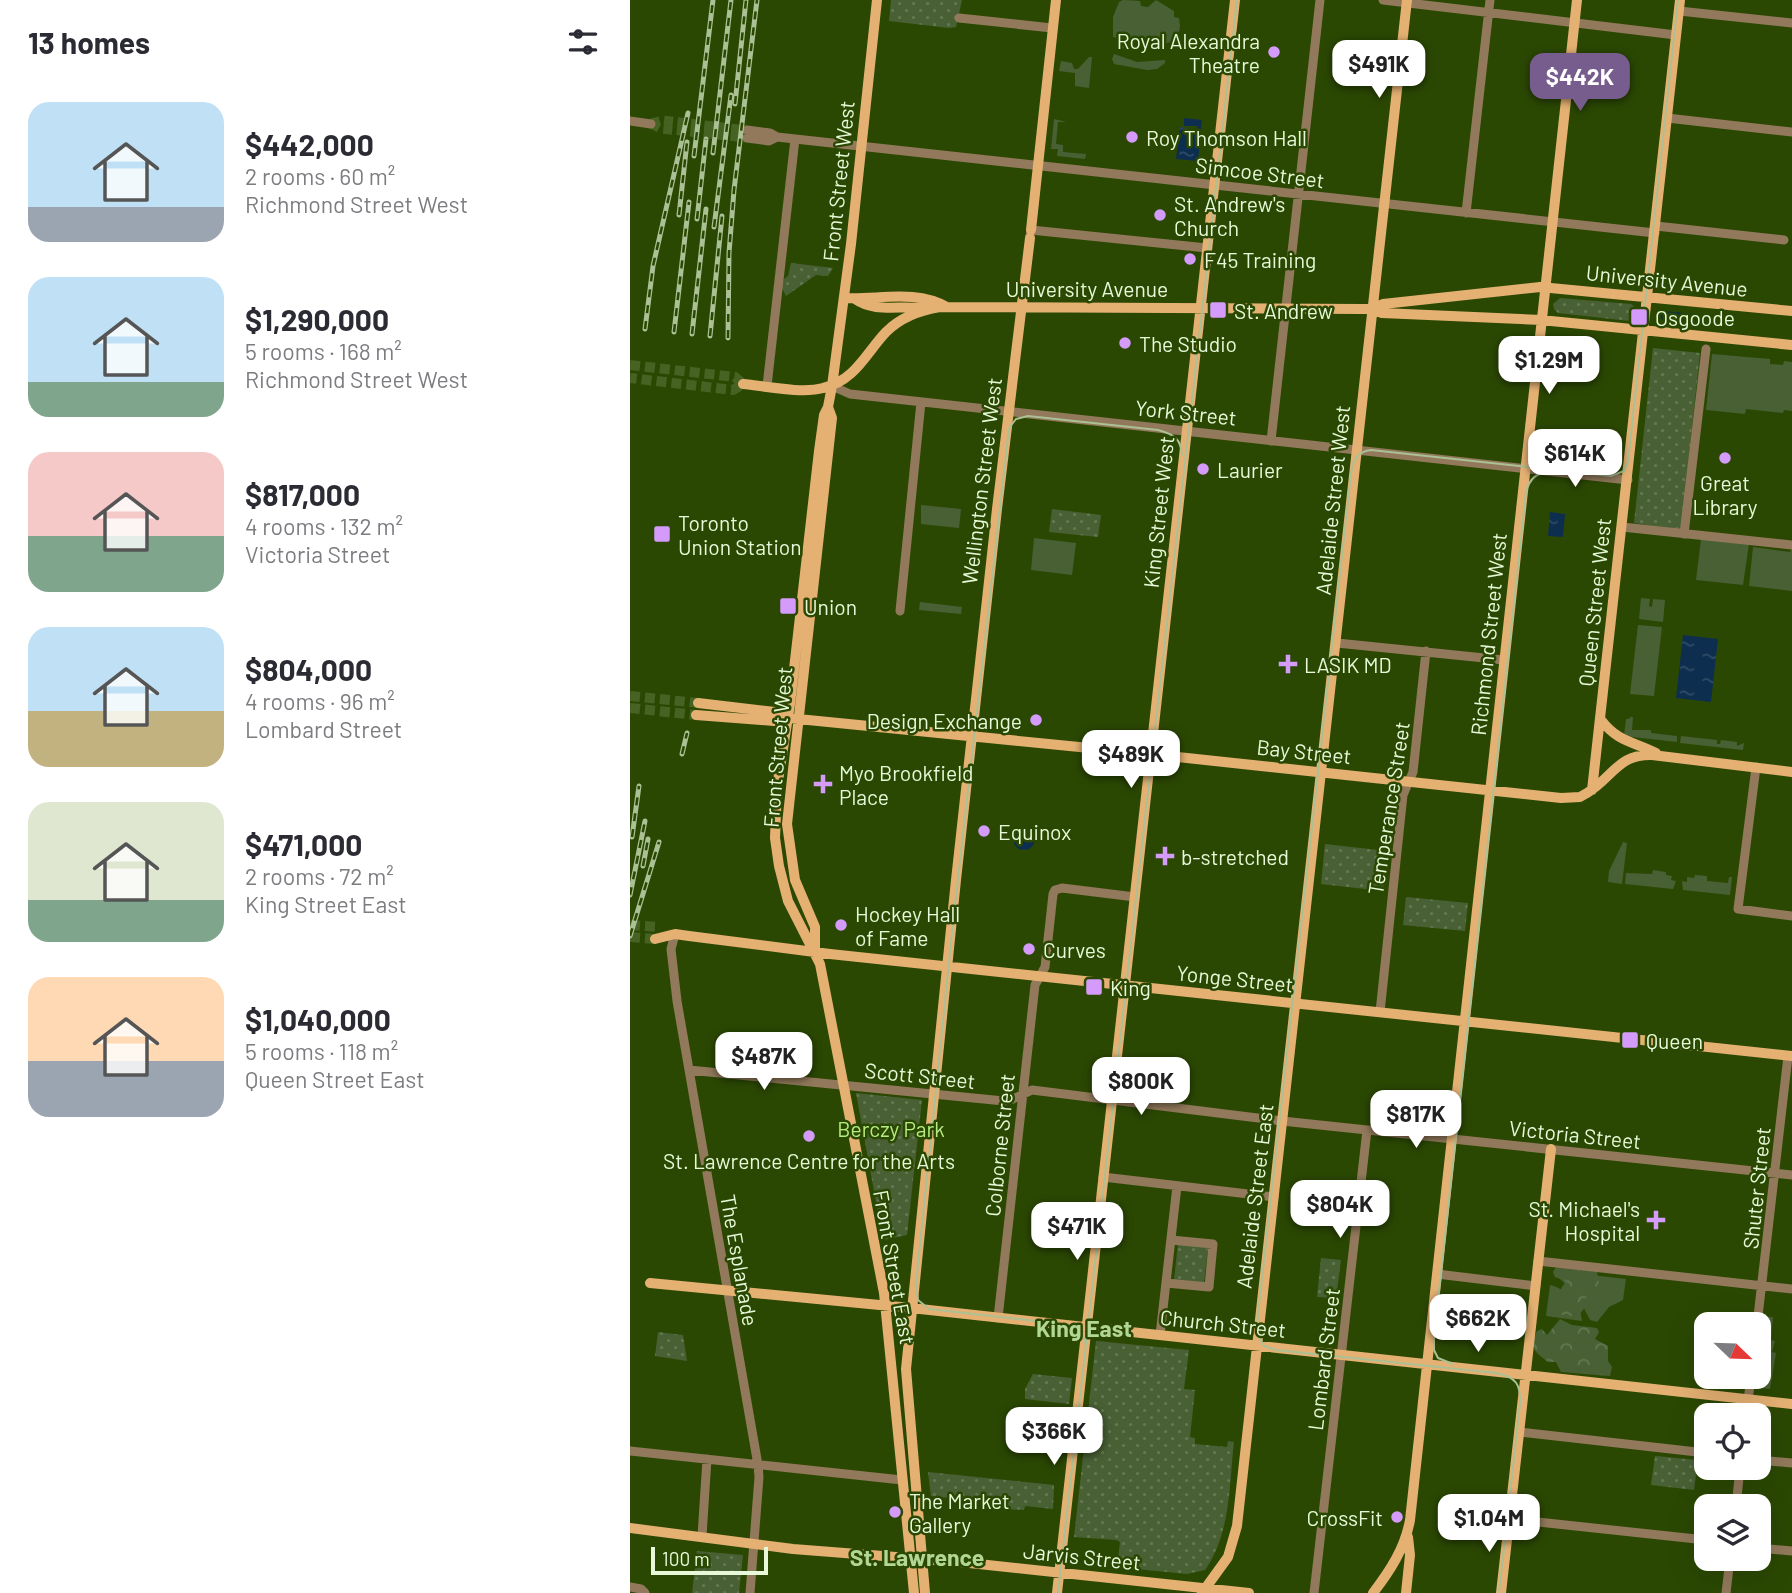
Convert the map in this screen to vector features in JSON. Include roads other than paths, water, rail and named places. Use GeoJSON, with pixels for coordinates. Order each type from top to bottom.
{"type":"FeatureCollection","features":[{"type":"Feature","properties":{"kind":"main road","name":"Front Street West"},"geometry":{"type":"LineString","coordinates":[[815,951],[787,896],[777,854],[775,809],[792,719],[822,462],[832,418],[828,407],[850,299],[861,146],[877,0]]}},
{"type":"Feature","properties":{"kind":"main road","name":"Wellington Street West"},"geometry":{"type":"LineString","coordinates":[[933,1095],[1056,0]]}},
{"type":"Feature","properties":{"kind":"main road","name":"King Street West"},"geometry":{"type":"LineString","coordinates":[[1057,1593],[1235,0]]}},
{"type":"Feature","properties":{"kind":"main road","name":"Richmond Street West"},"geometry":{"type":"LineString","coordinates":[[1407,1534],[1466,1021],[1577,0]]}},
{"type":"Feature","properties":{"kind":"main road","name":"Adelaide Street West"},"geometry":{"type":"LineString","coordinates":[[1296,1003],[1407,1]]}},
{"type":"Feature","properties":{"kind":"main road","name":"Queen Street West"},"geometry":{"type":"LineString","coordinates":[[1592,790],[1680,5]]}},
{"type":"Feature","properties":{"kind":"main road","name":"University Avenue"},"geometry":{"type":"LineString","coordinates":[[1372,309],[1383,304],[1476,292],[1545,288],[1792,312]]}},
{"type":"Feature","properties":{"kind":"main road"},"geometry":{"type":"LineString","coordinates":[[850,299],[861,296],[917,297],[934,300],[947,307]]}},
{"type":"Feature","properties":{"kind":"main road"},"geometry":{"type":"LineString","coordinates":[[850,299],[866,306],[912,306],[929,309]]}},
{"type":"Feature","properties":{"kind":"main road","name":"University Avenue"},"geometry":{"type":"LineString","coordinates":[[832,386],[858,368],[891,327],[914,314],[947,307],[1372,309],[1382,313],[1541,320],[1792,345]]}},
{"type":"Feature","properties":{"kind":"main road","name":"York Street"},"geometry":{"type":"LineString","coordinates":[[743,384],[815,390],[832,386]]}},
{"type":"Feature","properties":{"kind":"main road","name":"Bay Street"},"geometry":{"type":"LineString","coordinates":[[697,709],[774,721],[792,719],[972,736],[1561,798],[1580,797],[1592,790],[1627,758],[1644,754],[1792,772]]}},
{"type":"Feature","properties":{"kind":"main road","name":"Front Street West"},"geometry":{"type":"LineString","coordinates":[[792,719],[788,810],[790,854],[799,892],[815,927],[815,951]]}},
{"type":"Feature","properties":{"kind":"main road"},"geometry":{"type":"LineString","coordinates":[[1601,720],[1620,739],[1638,744],[1662,756]]}},
{"type":"Feature","properties":{"kind":"main road"},"geometry":{"type":"LineString","coordinates":[[775,809],[788,810]]}},
{"type":"Feature","properties":{"kind":"main road"},"geometry":{"type":"LineString","coordinates":[[787,896],[799,892]]}},
{"type":"Feature","properties":{"kind":"main road","name":"Yonge Street"},"geometry":{"type":"LineString","coordinates":[[660,927],[675,934],[815,951],[1790,1056]]}},
{"type":"Feature","properties":{"kind":"main road","name":"Yonge Street"},"geometry":{"type":"LineString","coordinates":[[655,939],[675,934]]}},
{"type":"Feature","properties":{"kind":"main road","name":"Front Street East"},"geometry":{"type":"LineString","coordinates":[[815,951],[820,964],[885,1306],[902,1480],[925,1593]]}},
{"type":"Feature","properties":{"kind":"main road","name":"Adelaide Street East"},"geometry":{"type":"LineString","coordinates":[[1204,1591],[1228,1557],[1237,1526],[1296,1003]]}},
{"type":"Feature","properties":{"kind":"main road","name":"Front Street East"},"geometry":{"type":"LineString","coordinates":[[914,1593],[917,1560],[906,1369],[933,1095]]}},
{"type":"Feature","properties":{"kind":"main road"},"geometry":{"type":"LineString","coordinates":[[1501,1593],[1551,1149]]}},
{"type":"Feature","properties":{"kind":"main road","name":"Church Street"},"geometry":{"type":"LineString","coordinates":[[650,1283],[911,1308],[1792,1404]]}},
{"type":"Feature","properties":{"kind":"main road","name":"Jarvis Street"},"geometry":{"type":"LineString","coordinates":[[630,1528],[754,1544],[1059,1572],[1172,1589],[1249,1593]]}},
{"type":"Feature","properties":{"kind":"main road"},"geometry":{"type":"LineString","coordinates":[[1373,1593],[1398,1555],[1407,1534]]}},
{"type":"Feature","properties":{"kind":"main road"},"geometry":{"type":"LineString","coordinates":[[1406,1593],[1410,1555],[1407,1534]]}},
{"type":"Feature","properties":{"kind":"street"},"geometry":{"type":"LineString","coordinates":[[1271,441],[1320,0]]}},
{"type":"Feature","properties":{"kind":"street"},"geometry":{"type":"LineString","coordinates":[[1383,0],[1676,35]]}},
{"type":"Feature","properties":{"kind":"street"},"geometry":{"type":"LineString","coordinates":[[1466,213],[1490,0]]}},
{"type":"Feature","properties":{"kind":"street"},"geometry":{"type":"LineString","coordinates":[[1680,5],[1792,23]]}},
{"type":"Feature","properties":{"kind":"street"},"geometry":{"type":"LineString","coordinates":[[959,18],[1052,28]]}},
{"type":"Feature","properties":{"kind":"street"},"geometry":{"type":"LineString","coordinates":[[1667,118],[1792,132]]}},
{"type":"Feature","properties":{"kind":"street"},"geometry":{"type":"LineString","coordinates":[[630,121],[651,124]]}},
{"type":"Feature","properties":{"kind":"street","name":"Simcoe Street"},"geometry":{"type":"LineString","coordinates":[[747,134],[769,141],[777,137],[1552,223],[1707,232],[1788,240]]}},
{"type":"Feature","properties":{"kind":"street"},"geometry":{"type":"LineString","coordinates":[[767,386],[795,139]]}},
{"type":"Feature","properties":{"kind":"street"},"geometry":{"type":"LineString","coordinates":[[1030,234],[1207,247]]}},
{"type":"Feature","properties":{"kind":"street"},"geometry":{"type":"LineString","coordinates":[[1684,534],[1706,349]]}},
{"type":"Feature","properties":{"kind":"street","name":"York Street"},"geometry":{"type":"LineString","coordinates":[[832,386],[850,394],[1628,480]]}},
{"type":"Feature","properties":{"kind":"street"},"geometry":{"type":"LineString","coordinates":[[900,611],[922,402]]}},
{"type":"Feature","properties":{"kind":"street"},"geometry":{"type":"LineString","coordinates":[[1622,527],[1792,545]]}},
{"type":"Feature","properties":{"kind":"street"},"geometry":{"type":"LineString","coordinates":[[1336,643],[1504,660]]}},
{"type":"Feature","properties":{"kind":"street","name":"Temperance Street"},"geometry":{"type":"LineString","coordinates":[[1380,1012],[1404,792],[1413,772],[1426,651]]}},
{"type":"Feature","properties":{"kind":"street"},"geometry":{"type":"LineString","coordinates":[[1756,767],[1738,909],[1792,916]]}},
{"type":"Feature","properties":{"kind":"street","name":"Colborne Street"},"geometry":{"type":"LineString","coordinates":[[998,1318],[1035,985],[1045,967],[1052,897],[1057,889],[1135,897]]}},
{"type":"Feature","properties":{"kind":"street","name":"The Esplanade"},"geometry":{"type":"LineString","coordinates":[[675,934],[671,949],[689,1070],[758,1465],[750,1593]]}},
{"type":"Feature","properties":{"kind":"street","name":"Shuter Street"},"geometry":{"type":"LineString","coordinates":[[1759,1312],[1790,1056]]}},
{"type":"Feature","properties":{"kind":"street","name":"Scott Street"},"geometry":{"type":"LineString","coordinates":[[689,1070],[1004,1101],[1022,1095]]}},
{"type":"Feature","properties":{"kind":"street","name":"Victoria Street"},"geometry":{"type":"LineString","coordinates":[[1022,1095],[1032,1090],[1283,1121],[1792,1175]]}},
{"type":"Feature","properties":{"kind":"street","name":"Lombard Street"},"geometry":{"type":"LineString","coordinates":[[1314,1593],[1367,1130]]}},
{"type":"Feature","properties":{"kind":"street"},"geometry":{"type":"LineString","coordinates":[[1103,1177],[1274,1197]]}},
{"type":"Feature","properties":{"kind":"street"},"geometry":{"type":"LineString","coordinates":[[1160,1335],[1177,1186]]}},
{"type":"Feature","properties":{"kind":"street"},"geometry":{"type":"LineString","coordinates":[[1166,1283],[1209,1287],[1211,1270],[1213,1244],[1171,1240]]}},
{"type":"Feature","properties":{"kind":"street"},"geometry":{"type":"LineString","coordinates":[[1538,1261],[1792,1289]]}},
{"type":"Feature","properties":{"kind":"street"},"geometry":{"type":"LineString","coordinates":[[1437,1274],[1535,1286]]}},
{"type":"Feature","properties":{"kind":"street"},"geometry":{"type":"LineString","coordinates":[[1748,1403],[1749,1390]]}},
{"type":"Feature","properties":{"kind":"street"},"geometry":{"type":"LineString","coordinates":[[1519,1432],[1694,1451]]}},
{"type":"Feature","properties":{"kind":"street"},"geometry":{"type":"LineString","coordinates":[[630,1451],[902,1480]]}},
{"type":"Feature","properties":{"kind":"street"},"geometry":{"type":"LineString","coordinates":[[702,1536],[707,1459]]}},
{"type":"Feature","properties":{"kind":"street"},"geometry":{"type":"LineString","coordinates":[[1771,1461],[1792,1463]]}},
{"type":"Feature","properties":{"kind":"street"},"geometry":{"type":"LineString","coordinates":[[1509,1519],[1694,1540]]}},
{"type":"Feature","properties":{"kind":"street"},"geometry":{"type":"LineString","coordinates":[[1771,1549],[1792,1551]]}},
{"type":"Feature","properties":{"kind":"street"},"geometry":{"type":"LineString","coordinates":[[1726,1593],[1729,1571]]}},
{"type":"Feature","properties":{"kind":"street"},"geometry":{"type":"LineString","coordinates":[[630,1587],[638,1587],[645,1593]]}},
{"type":"Feature","properties":{"kind":"water"},"geometry":{"type":"Polygon","coordinates":[[[1184,118],[1202,120],[1198,161],[1176,159],[1180,127],[1187,128],[1187,132],[1197,132],[1197,126],[1184,126],[1184,118]]]}},
{"type":"Feature","properties":{"kind":"water"},"geometry":{"type":"Polygon","coordinates":[[[1663,311],[1698,314],[1698,323],[1662,320],[1660,316],[1663,311]]]}},
{"type":"Feature","properties":{"kind":"water"},"geometry":{"type":"Polygon","coordinates":[[[1550,512],[1565,514],[1563,537],[1548,536],[1550,512]]]}},
{"type":"Feature","properties":{"kind":"water"},"geometry":{"type":"Polygon","coordinates":[[[1683,635],[1718,639],[1711,702],[1676,698],[1683,635]]]}},
{"type":"Feature","properties":{"kind":"water"},"geometry":{"type":"Polygon","coordinates":[[[1024,828],[1032,831],[1035,839],[1032,847],[1024,850],[1016,847],[1013,839],[1016,831],[1024,828]]]}},
{"type":"Feature","properties":{"kind":"tunnel"},"geometry":{"type":"LineString","coordinates":[[651,123],[663,120],[747,130]]}},
{"type":"Feature","properties":{"kind":"tunnel"},"geometry":{"type":"LineString","coordinates":[[651,124],[661,129],[747,138]]}},
{"type":"Feature","properties":{"kind":"tunnel"},"geometry":{"type":"LineString","coordinates":[[630,365],[735,377],[743,384],[733,390],[630,378]]}},
{"type":"Feature","properties":{"kind":"tunnel"},"geometry":{"type":"LineString","coordinates":[[630,696],[698,703]]}},
{"type":"Feature","properties":{"kind":"tunnel"},"geometry":{"type":"LineString","coordinates":[[630,708],[696,715]]}},
{"type":"Feature","properties":{"kind":"tunnel"},"geometry":{"type":"LineString","coordinates":[[630,925],[660,927]]}},
{"type":"Feature","properties":{"kind":"tunnel"},"geometry":{"type":"LineString","coordinates":[[630,937],[655,939]]}},
{"type":"Feature","properties":{"kind":"tram line"},"geometry":{"type":"LineString","coordinates":[[1058,1593],[1237,0]]}},
{"type":"Feature","properties":{"kind":"tram line"},"geometry":{"type":"LineString","coordinates":[[1499,1593],[1520,1404],[1516,1382],[1496,1373],[1276,1350],[1264,1346],[1256,1333],[1351,475],[1356,458],[1362,452],[1371,450],[1611,476],[1624,471],[1628,462],[1678,0]]}},
{"type":"Feature","properties":{"kind":"tram line"},"geometry":{"type":"LineString","coordinates":[[1086,1345],[1082,1332],[1071,1325],[929,1309],[918,1300],[916,1284],[954,914],[1009,428],[1016,419],[1028,416],[1158,430],[1176,438],[1182,455]]}},
{"type":"Feature","properties":{"kind":"tram line"},"geometry":{"type":"LineString","coordinates":[[1453,1364],[1438,1358],[1434,1350],[1434,1337],[1526,492],[1534,477],[1550,472]]}},
{"type":"Feature","properties":{"kind":"railway"},"geometry":{"type":"LineString","coordinates":[[694,156],[713,0]]}},
{"type":"Feature","properties":{"kind":"railway"},"geometry":{"type":"LineString","coordinates":[[713,153],[731,0]]}},
{"type":"Feature","properties":{"kind":"railway"},"geometry":{"type":"LineString","coordinates":[[735,104],[746,0]]}},
{"type":"Feature","properties":{"kind":"railway"},"geometry":{"type":"LineString","coordinates":[[728,338],[729,253],[734,190],[757,0]]}},
{"type":"Feature","properties":{"kind":"railway"},"geometry":{"type":"LineString","coordinates":[[714,227],[731,95]]}},
{"type":"Feature","properties":{"kind":"railway"},"geometry":{"type":"LineString","coordinates":[[645,329],[653,266],[688,113]]}},
{"type":"Feature","properties":{"kind":"railway"},"geometry":{"type":"LineString","coordinates":[[697,219],[706,139]]}},
{"type":"Feature","properties":{"kind":"railway"},"geometry":{"type":"LineString","coordinates":[[679,215],[687,142]]}},
{"type":"Feature","properties":{"kind":"railway"},"geometry":{"type":"LineString","coordinates":[[674,332],[689,202]]}},
{"type":"Feature","properties":{"kind":"railway"},"geometry":{"type":"LineString","coordinates":[[692,334],[706,209]]}},
{"type":"Feature","properties":{"kind":"railway"},"geometry":{"type":"LineString","coordinates":[[710,336],[722,216]]}},
{"type":"Feature","properties":{"kind":"railway"},"geometry":{"type":"LineString","coordinates":[[682,754],[687,733]]}},
{"type":"Feature","properties":{"kind":"railway"},"geometry":{"type":"LineString","coordinates":[[632,837],[639,786]]}},
{"type":"Feature","properties":{"kind":"railway"},"geometry":{"type":"LineString","coordinates":[[630,895],[645,821]]}},
{"type":"Feature","properties":{"kind":"railway"},"geometry":{"type":"LineString","coordinates":[[643,866],[648,839]]}},
{"type":"Feature","properties":{"kind":"railway"},"geometry":{"type":"LineString","coordinates":[[630,936],[659,842]]}},
{"type":"Feature","properties":{"kind":"place","name":"Royal Alexandra Theatre"},"geometry":{"type":"Point","coordinates":[1274,52]}},
{"type":"Feature","properties":{"kind":"place","name":"Roy Thomson Hall"},"geometry":{"type":"Point","coordinates":[1132,137]}},
{"type":"Feature","properties":{"kind":"place","name":"St. Andrew's Church"},"geometry":{"type":"Point","coordinates":[1160,215]}},
{"type":"Feature","properties":{"kind":"place","name":"F45 Training"},"geometry":{"type":"Point","coordinates":[1190,259]}},
{"type":"Feature","properties":{"kind":"place","name":"St. Andrew"},"geometry":{"type":"Point","coordinates":[1218,310]}},
{"type":"Feature","properties":{"kind":"place","name":"Osgoode"},"geometry":{"type":"Point","coordinates":[1639,317]}},
{"type":"Feature","properties":{"kind":"place","name":"The Studio"},"geometry":{"type":"Point","coordinates":[1125,343]}},
{"type":"Feature","properties":{"kind":"place","name":"Great Library"},"geometry":{"type":"Point","coordinates":[1725,458]}},
{"type":"Feature","properties":{"kind":"place","name":"Laurier"},"geometry":{"type":"Point","coordinates":[1203,469]}},
{"type":"Feature","properties":{"kind":"place","name":"Toronto Union Station"},"geometry":{"type":"Point","coordinates":[662,534]}},
{"type":"Feature","properties":{"kind":"place","name":"Union"},"geometry":{"type":"Point","coordinates":[788,606]}},
{"type":"Feature","properties":{"kind":"place","name":"LASIK MD"},"geometry":{"type":"Point","coordinates":[1288,664]}},
{"type":"Feature","properties":{"kind":"place","name":"Design Exchange"},"geometry":{"type":"Point","coordinates":[1036,720]}},
{"type":"Feature","properties":{"kind":"place","name":"Myo Brookfield Place"},"geometry":{"type":"Point","coordinates":[823,784]}},
{"type":"Feature","properties":{"kind":"place","name":"Equinox"},"geometry":{"type":"Point","coordinates":[984,831]}},
{"type":"Feature","properties":{"kind":"place","name":"b-stretched"},"geometry":{"type":"Point","coordinates":[1165,856]}},
{"type":"Feature","properties":{"kind":"place","name":"Hockey Hall of Fame"},"geometry":{"type":"Point","coordinates":[841,925]}},
{"type":"Feature","properties":{"kind":"place","name":"Curves"},"geometry":{"type":"Point","coordinates":[1029,949]}},
{"type":"Feature","properties":{"kind":"place","name":"King"},"geometry":{"type":"Point","coordinates":[1094,987]}},
{"type":"Feature","properties":{"kind":"place","name":"Queen"},"geometry":{"type":"Point","coordinates":[1630,1040]}},
{"type":"Feature","properties":{"kind":"place","name":"St. Lawrence Centre for the Arts"},"geometry":{"type":"Point","coordinates":[809,1136]}},
{"type":"Feature","properties":{"kind":"place","name":"St. Michael's Hospital"},"geometry":{"type":"Point","coordinates":[1656,1220]}},
{"type":"Feature","properties":{"kind":"place","name":"The Market Gallery"},"geometry":{"type":"Point","coordinates":[895,1512]}},
{"type":"Feature","properties":{"kind":"place","name":"CrossFit"},"geometry":{"type":"Point","coordinates":[1397,1517]}},
{"type":"Feature","properties":{"kind":"district","name":"King East"},"geometry":{"type":"Point","coordinates":[1084,1328]}},
{"type":"Feature","properties":{"kind":"district","name":"St. Lawrence"},"geometry":{"type":"Point","coordinates":[917,1557]}},
{"type":"Feature","properties":{"kind":"park label","name":"Berczy Park"},"geometry":{"type":"Point","coordinates":[891,1128]}}]}
